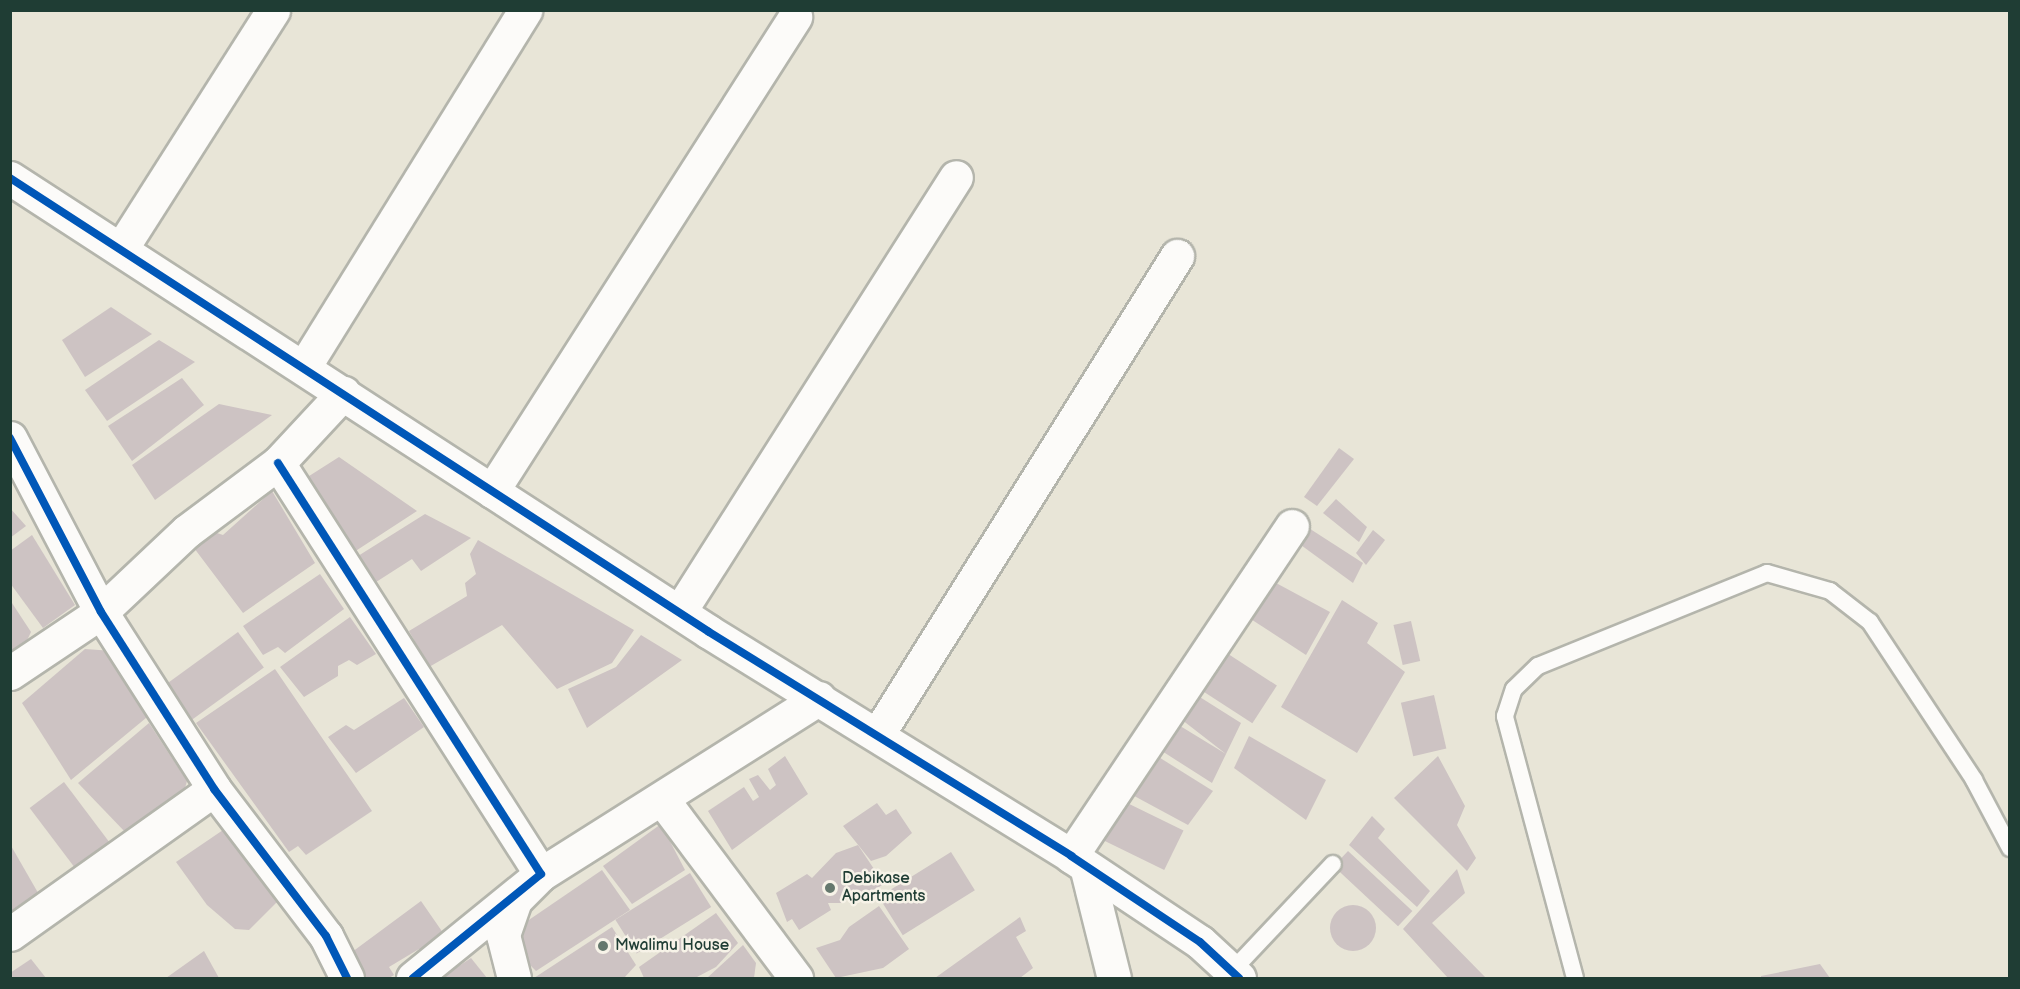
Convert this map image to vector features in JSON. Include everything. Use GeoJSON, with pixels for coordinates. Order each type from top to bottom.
{"type":"FeatureCollection","features":[{"type":"Feature","properties":{"kind":"street"},"geometry":{"type":"LineString","coordinates":[[121,249],[273,10]]}},
{"type":"Feature","properties":{"kind":"street"},"geometry":{"type":"LineString","coordinates":[[304,367],[525,10]]}},
{"type":"Feature","properties":{"kind":"street"},"geometry":{"type":"LineString","coordinates":[[492,491],[795,17]]}},
{"type":"Feature","properties":{"kind":"street"},"geometry":{"type":"LineString","coordinates":[[680,611],[956,177]]}},
{"type":"Feature","properties":{"kind":"street"},"geometry":{"type":"LineString","coordinates":[[10,178],[492,491],[1079,863],[1200,942],[1235,975]]}},
{"type":"Feature","properties":{"kind":"street"},"geometry":{"type":"LineString","coordinates":[[878,734],[1177,256]]}},
{"type":"Feature","properties":{"kind":"street"},"geometry":{"type":"LineString","coordinates":[[10,673],[101,612],[187,531],[278,463],[344,393]]}},
{"type":"Feature","properties":{"kind":"street"},"geometry":{"type":"LineString","coordinates":[[10,438],[101,612],[214,789],[320,927],[346,978]]}},
{"type":"Feature","properties":{"kind":"street"},"geometry":{"type":"LineString","coordinates":[[278,463],[541,874]]}},
{"type":"Feature","properties":{"kind":"street"},"geometry":{"type":"LineString","coordinates":[[1114,978],[1079,863],[1292,526]]}},
{"type":"Feature","properties":{"kind":"street"},"geometry":{"type":"LineString","coordinates":[[413,978],[541,874],[819,698]]}},
{"type":"Feature","properties":{"kind":"street"},"geometry":{"type":"LineString","coordinates":[[10,934],[214,789]]}},
{"type":"Feature","properties":{"kind":"street"},"geometry":{"type":"LineString","coordinates":[[662,799],[796,978]]}},
{"type":"Feature","properties":{"kind":"street"},"geometry":{"type":"LineString","coordinates":[[514,978],[503,936],[515,900],[541,874]]}},
{"type":"Feature","properties":{"kind":"lane"},"geometry":{"type":"LineString","coordinates":[[1575,978],[1508,727],[1514,689],[1538,666],[1767,573],[1830,591],[1870,622],[1974,780],[2010,848]]}},
{"type":"Feature","properties":{"kind":"lane"},"geometry":{"type":"LineString","coordinates":[[1235,975],[1333,864]]}},
{"type":"Feature","properties":{"kind":"building"},"geometry":{"type":"Polygon","coordinates":[[[111,307],[152,334],[85,377],[62,340],[111,307]]]}},
{"type":"Feature","properties":{"kind":"building"},"geometry":{"type":"Polygon","coordinates":[[[159,340],[195,362],[107,421],[85,390],[159,340]]]}},
{"type":"Feature","properties":{"kind":"building"},"geometry":{"type":"Polygon","coordinates":[[[182,378],[204,405],[132,461],[108,426],[182,378]]]}},
{"type":"Feature","properties":{"kind":"building"},"geometry":{"type":"Polygon","coordinates":[[[219,404],[272,415],[155,500],[132,465],[219,404]]]}},
{"type":"Feature","properties":{"kind":"building"},"geometry":{"type":"Polygon","coordinates":[[[1339,448],[1354,459],[1317,506],[1304,497],[1339,448]]]}},
{"type":"Feature","properties":{"kind":"building"},"geometry":{"type":"Polygon","coordinates":[[[339,457],[417,511],[351,554],[338,538],[343,531],[306,478],[339,457]]]}},
{"type":"Feature","properties":{"kind":"building"},"geometry":{"type":"Polygon","coordinates":[[[272,491],[315,563],[243,613],[191,544],[214,532],[223,535],[272,491]]]}},
{"type":"Feature","properties":{"kind":"building"},"geometry":{"type":"Polygon","coordinates":[[[1336,499],[1367,527],[1359,542],[1323,513],[1336,499]]]}},
{"type":"Feature","properties":{"kind":"building"},"geometry":{"type":"Polygon","coordinates":[[[10,508],[26,526],[10,538],[10,508]]]}},
{"type":"Feature","properties":{"kind":"building"},"geometry":{"type":"Polygon","coordinates":[[[425,514],[471,538],[421,571],[412,559],[373,584],[358,556],[425,514]]]}},
{"type":"Feature","properties":{"kind":"building"},"geometry":{"type":"Polygon","coordinates":[[[1304,525],[1363,563],[1353,583],[1294,540],[1304,525]]]}},
{"type":"Feature","properties":{"kind":"building"},"geometry":{"type":"Polygon","coordinates":[[[1373,530],[1385,540],[1366,565],[1356,553],[1373,530]]]}},
{"type":"Feature","properties":{"kind":"building"},"geometry":{"type":"Polygon","coordinates":[[[32,535],[75,605],[43,628],[10,583],[10,551],[32,535]]]}},
{"type":"Feature","properties":{"kind":"building"},"geometry":{"type":"Polygon","coordinates":[[[478,540],[634,630],[612,663],[557,689],[502,625],[429,667],[409,631],[467,596],[465,583],[476,574],[470,554],[478,540]]]}},
{"type":"Feature","properties":{"kind":"building"},"geometry":{"type":"Polygon","coordinates":[[[320,574],[344,609],[285,653],[278,647],[263,655],[243,626],[320,574]]]}},
{"type":"Feature","properties":{"kind":"building"},"geometry":{"type":"Polygon","coordinates":[[[1263,576],[1330,612],[1306,655],[1243,614],[1263,576]]]}},
{"type":"Feature","properties":{"kind":"building"},"geometry":{"type":"Polygon","coordinates":[[[10,600],[31,632],[21,653],[10,658],[10,600]]]}},
{"type":"Feature","properties":{"kind":"building"},"geometry":{"type":"Polygon","coordinates":[[[1342,600],[1378,623],[1367,643],[1405,672],[1357,753],[1281,707],[1342,600]]]}},
{"type":"Feature","properties":{"kind":"building"},"geometry":{"type":"Polygon","coordinates":[[[350,617],[376,654],[357,665],[349,660],[338,666],[338,676],[304,697],[280,667],[350,617]]]}},
{"type":"Feature","properties":{"kind":"building"},"geometry":{"type":"Polygon","coordinates":[[[1411,621],[1420,661],[1403,665],[1393,625],[1411,621]]]}},
{"type":"Feature","properties":{"kind":"building"},"geometry":{"type":"Polygon","coordinates":[[[238,632],[264,668],[190,721],[164,685],[238,632]]]}},
{"type":"Feature","properties":{"kind":"building"},"geometry":{"type":"Polygon","coordinates":[[[641,635],[682,660],[587,728],[568,689],[616,667],[641,635]]]}},
{"type":"Feature","properties":{"kind":"building"},"geometry":{"type":"Polygon","coordinates":[[[1219,648],[1277,686],[1252,723],[1194,686],[1219,648]]]}},
{"type":"Feature","properties":{"kind":"building"},"geometry":{"type":"Polygon","coordinates":[[[85,649],[113,651],[152,713],[71,780],[22,703],[85,649]]]}},
{"type":"Feature","properties":{"kind":"building"},"geometry":{"type":"Polygon","coordinates":[[[275,669],[372,811],[306,855],[298,846],[289,852],[196,723],[275,669]]]}},
{"type":"Feature","properties":{"kind":"building"},"geometry":{"type":"Polygon","coordinates":[[[1195,694],[1241,723],[1212,783],[1154,746],[1172,721],[1226,754],[1177,716],[1195,694]]]}},
{"type":"Feature","properties":{"kind":"building"},"geometry":{"type":"Polygon","coordinates":[[[1434,695],[1446,749],[1413,756],[1401,703],[1434,695]]]}},
{"type":"Feature","properties":{"kind":"building"},"geometry":{"type":"Polygon","coordinates":[[[404,698],[424,727],[356,773],[328,737],[346,725],[354,730],[404,698]]]}},
{"type":"Feature","properties":{"kind":"building"},"geometry":{"type":"Polygon","coordinates":[[[149,723],[187,781],[182,799],[127,834],[78,783],[149,723]]]}},
{"type":"Feature","properties":{"kind":"building"},"geometry":{"type":"Polygon","coordinates":[[[1249,736],[1326,780],[1306,820],[1234,768],[1249,736]]]}},
{"type":"Feature","properties":{"kind":"building"},"geometry":{"type":"Polygon","coordinates":[[[1149,751],[1213,791],[1188,825],[1125,791],[1149,751]]]}},
{"type":"Feature","properties":{"kind":"building"},"geometry":{"type":"Polygon","coordinates":[[[785,756],[808,794],[732,850],[708,811],[744,787],[753,801],[759,797],[749,779],[758,775],[770,790],[776,785],[768,769],[785,756]]]}},
{"type":"Feature","properties":{"kind":"building"},"geometry":{"type":"Polygon","coordinates":[[[1438,756],[1465,806],[1457,825],[1476,858],[1467,871],[1394,798],[1438,756]]]}},
{"type":"Feature","properties":{"kind":"building"},"geometry":{"type":"Polygon","coordinates":[[[64,782],[113,847],[79,873],[30,808],[64,782]]]}},
{"type":"Feature","properties":{"kind":"building"},"geometry":{"type":"Polygon","coordinates":[[[1117,798],[1184,830],[1164,870],[1098,838],[1117,798]]]}},
{"type":"Feature","properties":{"kind":"building"},"geometry":{"type":"Polygon","coordinates":[[[877,803],[886,815],[896,809],[912,833],[886,856],[871,861],[843,826],[877,803]]]}},
{"type":"Feature","properties":{"kind":"building"},"geometry":{"type":"Polygon","coordinates":[[[1372,816],[1385,829],[1378,838],[1430,891],[1417,907],[1349,845],[1372,816]]]}},
{"type":"Feature","properties":{"kind":"building"},"geometry":{"type":"Polygon","coordinates":[[[661,824],[685,870],[632,904],[603,866],[661,824]]]}},
{"type":"Feature","properties":{"kind":"building"},"geometry":{"type":"Polygon","coordinates":[[[226,828],[277,902],[249,930],[235,929],[207,905],[176,862],[226,828]]]}},
{"type":"Feature","properties":{"kind":"building"},"geometry":{"type":"Polygon","coordinates":[[[10,844],[41,898],[10,920],[10,844]]]}},
{"type":"Feature","properties":{"kind":"building","name":"Debikase Apartments"},"geometry":{"type":"Polygon","coordinates":[[[858,845],[884,884],[862,897],[857,892],[841,903],[828,903],[831,910],[799,930],[792,919],[787,922],[776,893],[807,874],[812,878],[836,853],[858,845]]]}},
{"type":"Feature","properties":{"kind":"building"},"geometry":{"type":"Polygon","coordinates":[[[1348,851],[1412,911],[1398,926],[1334,866],[1348,851]]]}},
{"type":"Feature","properties":{"kind":"building"},"geometry":{"type":"Polygon","coordinates":[[[951,852],[975,890],[903,935],[879,897],[951,852]]]}},
{"type":"Feature","properties":{"kind":"building"},"geometry":{"type":"Polygon","coordinates":[[[1457,869],[1465,893],[1432,923],[1486,978],[1448,978],[1403,929],[1457,869]]]}},
{"type":"Feature","properties":{"kind":"building"},"geometry":{"type":"Polygon","coordinates":[[[602,870],[630,910],[536,971],[521,956],[520,926],[602,870]]]}},
{"type":"Feature","properties":{"kind":"building"},"geometry":{"type":"Polygon","coordinates":[[[690,873],[711,907],[637,954],[615,920],[690,873]]]}},
{"type":"Feature","properties":{"kind":"building"},"geometry":{"type":"Polygon","coordinates":[[[421,901],[448,940],[426,956],[419,949],[389,967],[394,975],[389,978],[363,978],[348,955],[421,901]]]}},
{"type":"Feature","properties":{"kind":"building"},"geometry":{"type":"Polygon","coordinates":[[[1353,905],[1369,912],[1376,928],[1369,944],[1353,951],[1337,944],[1330,928],[1337,912],[1353,905]]]}},
{"type":"Feature","properties":{"kind":"building"},"geometry":{"type":"Polygon","coordinates":[[[879,906],[909,949],[883,968],[836,978],[816,948],[840,940],[849,927],[879,906]]]}},
{"type":"Feature","properties":{"kind":"building"},"geometry":{"type":"Polygon","coordinates":[[[716,913],[738,943],[716,967],[695,978],[644,978],[639,967],[716,913]]]}},
{"type":"Feature","properties":{"kind":"building"},"geometry":{"type":"Polygon","coordinates":[[[1020,917],[1026,931],[1016,937],[1033,968],[1020,978],[935,978],[1020,917]]]}},
{"type":"Feature","properties":{"kind":"building","name":"Mwalimu House"},"geometry":{"type":"Polygon","coordinates":[[[612,927],[636,965],[624,978],[534,978],[612,927]]]}},
{"type":"Feature","properties":{"kind":"building"},"geometry":{"type":"Polygon","coordinates":[[[743,945],[756,963],[754,978],[707,978],[743,945]]]}},
{"type":"Feature","properties":{"kind":"building"},"geometry":{"type":"Polygon","coordinates":[[[204,951],[219,978],[166,978],[204,951]]]}},
{"type":"Feature","properties":{"kind":"building"},"geometry":{"type":"Polygon","coordinates":[[[471,958],[487,978],[441,978],[471,958]]]}},
{"type":"Feature","properties":{"kind":"building"},"geometry":{"type":"Polygon","coordinates":[[[31,959],[46,978],[10,978],[10,973],[31,959]]]}},
{"type":"Feature","properties":{"kind":"building"},"geometry":{"type":"Polygon","coordinates":[[[1820,964],[1830,978],[1761,978],[1761,976],[1820,964]]]}},
{"type":"Feature","properties":{"kind":"cycle path"},"geometry":{"type":"LineString","coordinates":[[10,178],[709,632],[1071,856],[1200,942],[1239,978]]}},
{"type":"Feature","properties":{"kind":"cycle path"},"geometry":{"type":"LineString","coordinates":[[10,438],[101,612],[214,789],[326,936],[347,978]]}},
{"type":"Feature","properties":{"kind":"cycle path"},"geometry":{"type":"LineString","coordinates":[[278,463],[541,874],[413,978]]}},
{"type":"Feature","properties":{"kind":"place","name":"Debikase Apartments"},"geometry":{"type":"Point","coordinates":[830,888]}},
{"type":"Feature","properties":{"kind":"place","name":"Mwalimu House"},"geometry":{"type":"Point","coordinates":[603,946]}}]}
